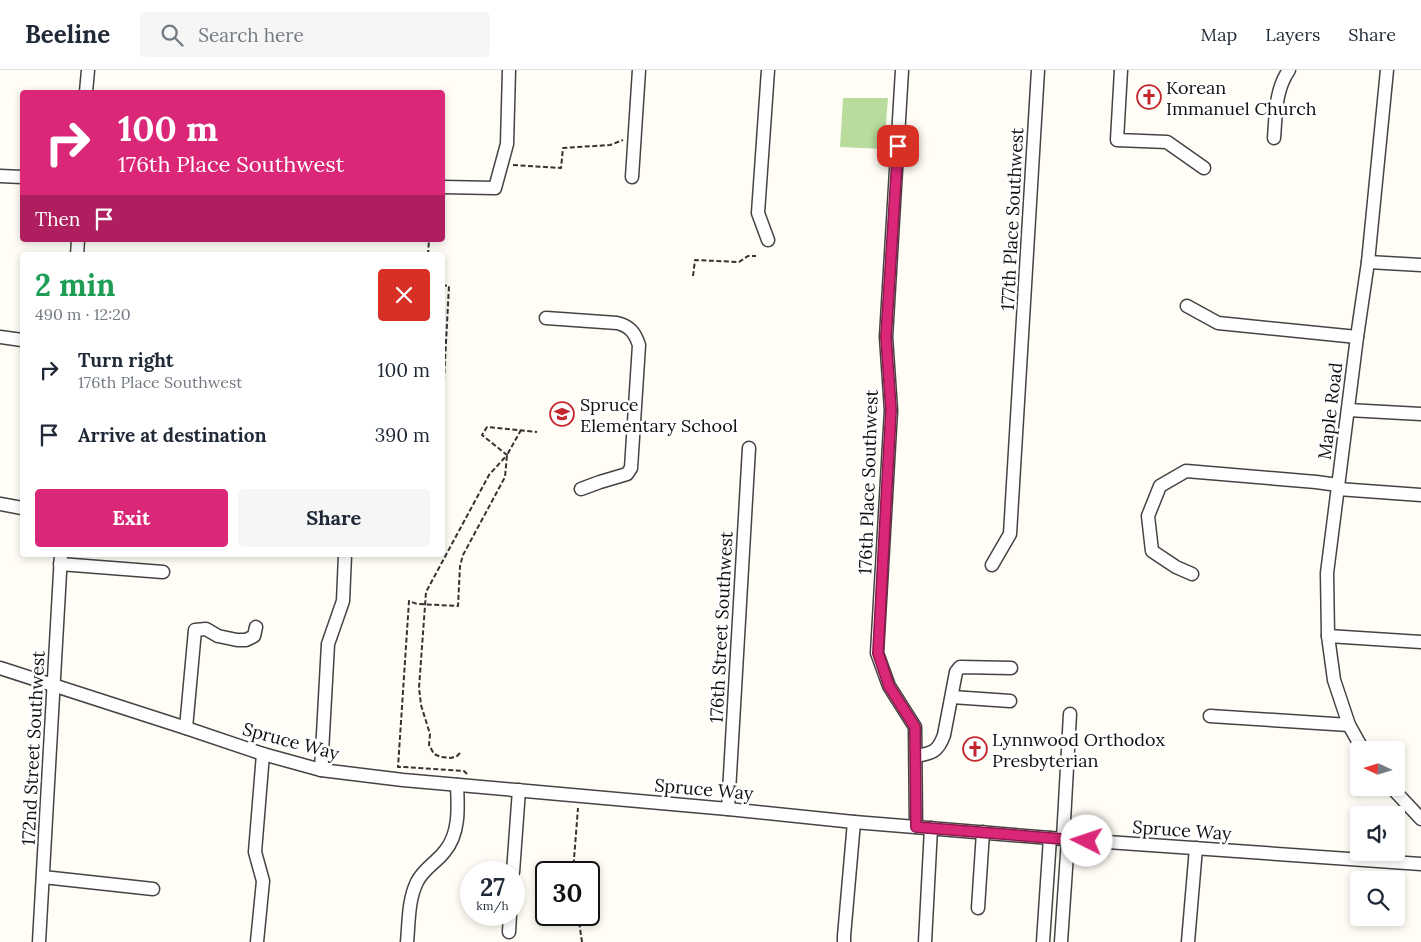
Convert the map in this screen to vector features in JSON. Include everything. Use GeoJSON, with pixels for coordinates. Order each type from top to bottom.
{"type":"FeatureCollection","features":[{"type":"Feature","properties":{"kind":"street"},"geometry":{"type":"LineString","coordinates":[[86,90],[88,70]]}},
{"type":"Feature","properties":{"kind":"street"},"geometry":{"type":"LineString","coordinates":[[445,187],[495,188],[507,144],[509,70]]}},
{"type":"Feature","properties":{"kind":"street"},"geometry":{"type":"LineString","coordinates":[[632,177],[639,70]]}},
{"type":"Feature","properties":{"kind":"street"},"geometry":{"type":"LineString","coordinates":[[768,70],[758,213],[768,240]]}},
{"type":"Feature","properties":{"kind":"street","name":"176th Place Southwest"},"geometry":{"type":"LineString","coordinates":[[902,70],[886,337],[891,410],[878,653],[889,686],[915,727],[916,827]]}},
{"type":"Feature","properties":{"kind":"street","name":"177th Place Southwest"},"geometry":{"type":"LineString","coordinates":[[992,565],[1010,534],[1038,70]]}},
{"type":"Feature","properties":{"kind":"street"},"geometry":{"type":"LineString","coordinates":[[1122,70],[1117,140],[1167,142],[1204,168]]}},
{"type":"Feature","properties":{"kind":"street"},"geometry":{"type":"LineString","coordinates":[[1274,138],[1277,94],[1281,82],[1289,70]]}},
{"type":"Feature","properties":{"kind":"street","name":"Maple Road"},"geometry":{"type":"LineString","coordinates":[[1358,741],[1349,725],[1334,680],[1328,636],[1327,573],[1368,262],[1387,70]]}},
{"type":"Feature","properties":{"kind":"street"},"geometry":{"type":"LineString","coordinates":[[0,176],[20,177]]}},
{"type":"Feature","properties":{"kind":"street"},"geometry":{"type":"LineString","coordinates":[[1368,262],[1421,265]]}},
{"type":"Feature","properties":{"kind":"street"},"geometry":{"type":"LineString","coordinates":[[1187,306],[1218,323],[1357,337]]}},
{"type":"Feature","properties":{"kind":"street"},"geometry":{"type":"LineString","coordinates":[[546,318],[625,325],[636,336],[639,345],[631,468],[627,474],[581,489]]}},
{"type":"Feature","properties":{"kind":"street"},"geometry":{"type":"LineString","coordinates":[[0,337],[20,340]]}},
{"type":"Feature","properties":{"kind":"street"},"geometry":{"type":"LineString","coordinates":[[1348,410],[1421,414]]}},
{"type":"Feature","properties":{"kind":"street","name":"176th Street Southwest"},"geometry":{"type":"LineString","coordinates":[[728,809],[748,448]]}},
{"type":"Feature","properties":{"kind":"street"},"geometry":{"type":"LineString","coordinates":[[1192,574],[1176,568],[1152,551],[1148,516],[1160,486],[1186,472],[1316,482],[1338,487],[1421,495]]}},
{"type":"Feature","properties":{"kind":"street"},"geometry":{"type":"LineString","coordinates":[[0,504],[20,508]]}},
{"type":"Feature","properties":{"kind":"street"},"geometry":{"type":"LineString","coordinates":[[321,770],[328,644],[343,601],[345,557]]}},
{"type":"Feature","properties":{"kind":"street"},"geometry":{"type":"LineString","coordinates":[[60,560],[163,572]]}},
{"type":"Feature","properties":{"kind":"street","name":"172nd Street Southwest"},"geometry":{"type":"LineString","coordinates":[[39,942],[60,560]]}},
{"type":"Feature","properties":{"kind":"street"},"geometry":{"type":"LineString","coordinates":[[186,728],[195,630],[206,629],[227,639],[246,640],[254,636],[256,628]]}},
{"type":"Feature","properties":{"kind":"street"},"geometry":{"type":"LineString","coordinates":[[1328,636],[1421,642]]}},
{"type":"Feature","properties":{"kind":"street"},"geometry":{"type":"LineString","coordinates":[[916,756],[928,754],[939,746],[944,735],[956,672],[960,667],[1011,668]]}},
{"type":"Feature","properties":{"kind":"street","name":"Spruce Way"},"geometry":{"type":"LineString","coordinates":[[0,668],[263,754],[321,770],[458,785],[854,822],[1421,864]]}},
{"type":"Feature","properties":{"kind":"street"},"geometry":{"type":"LineString","coordinates":[[952,698],[1010,700]]}},
{"type":"Feature","properties":{"kind":"street"},"geometry":{"type":"LineString","coordinates":[[1061,942],[1070,714]]}},
{"type":"Feature","properties":{"kind":"street"},"geometry":{"type":"LineString","coordinates":[[1210,716],[1349,725]]}},
{"type":"Feature","properties":{"kind":"street"},"geometry":{"type":"LineString","coordinates":[[257,942],[263,881],[256,852],[263,754]]}},
{"type":"Feature","properties":{"kind":"street"},"geometry":{"type":"LineString","coordinates":[[407,942],[412,894],[418,880],[432,863],[446,851],[455,834],[458,810],[458,785]]}},
{"type":"Feature","properties":{"kind":"street"},"geometry":{"type":"LineString","coordinates":[[514,861],[520,790]]}},
{"type":"Feature","properties":{"kind":"street"},"geometry":{"type":"LineString","coordinates":[[1399,796],[1421,819]]}},
{"type":"Feature","properties":{"kind":"street"},"geometry":{"type":"LineString","coordinates":[[844,942],[854,822]]}},
{"type":"Feature","properties":{"kind":"street"},"geometry":{"type":"LineString","coordinates":[[925,942],[931,828]]}},
{"type":"Feature","properties":{"kind":"street"},"geometry":{"type":"LineString","coordinates":[[978,908],[983,832]]}},
{"type":"Feature","properties":{"kind":"street"},"geometry":{"type":"LineString","coordinates":[[1043,942],[1050,838]]}},
{"type":"Feature","properties":{"kind":"street"},"geometry":{"type":"LineString","coordinates":[[1188,942],[1196,848]]}},
{"type":"Feature","properties":{"kind":"street"},"geometry":{"type":"LineString","coordinates":[[43,878],[153,889]]}},
{"type":"Feature","properties":{"kind":"street"},"geometry":{"type":"LineString","coordinates":[[509,926],[509,932]]}},
{"type":"Feature","properties":{"kind":"path"},"geometry":{"type":"LineString","coordinates":[[502,161],[512,165],[561,168],[563,148],[610,145],[635,136]]}},
{"type":"Feature","properties":{"kind":"path"},"geometry":{"type":"LineString","coordinates":[[693,276],[695,260],[739,262],[748,256],[756,256]]}},
{"type":"Feature","properties":{"kind":"path"},"geometry":{"type":"LineString","coordinates":[[445,285],[449,286],[445,361]]}},
{"type":"Feature","properties":{"kind":"path"},"geometry":{"type":"LineString","coordinates":[[507,455],[482,435],[487,427],[537,432]]}},
{"type":"Feature","properties":{"kind":"path"},"geometry":{"type":"LineString","coordinates":[[445,556],[489,475],[507,455],[521,430]]}},
{"type":"Feature","properties":{"kind":"path"},"geometry":{"type":"LineString","coordinates":[[405,766],[398,767],[409,601],[458,606],[460,566],[463,555],[505,477],[507,455]]}},
{"type":"Feature","properties":{"kind":"path"},"geometry":{"type":"LineString","coordinates":[[444,557],[426,592],[419,688],[421,705],[430,734],[429,746],[434,754],[451,758],[460,753]]}},
{"type":"Feature","properties":{"kind":"path"},"geometry":{"type":"LineString","coordinates":[[574,861],[579,796]]}},
{"type":"Feature","properties":{"kind":"path"},"geometry":{"type":"LineString","coordinates":[[580,926],[582,942]]}},
{"type":"Feature","properties":{"kind":"green space"},"geometry":{"type":"Polygon","coordinates":[[[843,98],[888,98],[884,149],[840,147],[843,98]]]}},
{"type":"Feature","properties":{"kind":"place","name":"Korean Immanuel Church"},"geometry":{"type":"Point","coordinates":[1149,97]}},
{"type":"Feature","properties":{"kind":"place","name":"Spruce Elementary School"},"geometry":{"type":"Point","coordinates":[562,414]}},
{"type":"Feature","properties":{"kind":"place","name":"Lynnwood Orthodox Presbyterian"},"geometry":{"type":"Point","coordinates":[975,749]}},
{"type":"Feature","properties":{"kind":"route"},"geometry":{"type":"LineString","coordinates":[[898,146],[886,337],[891,410],[878,653],[889,686],[915,727],[916,827],[1087,841]]}}]}
